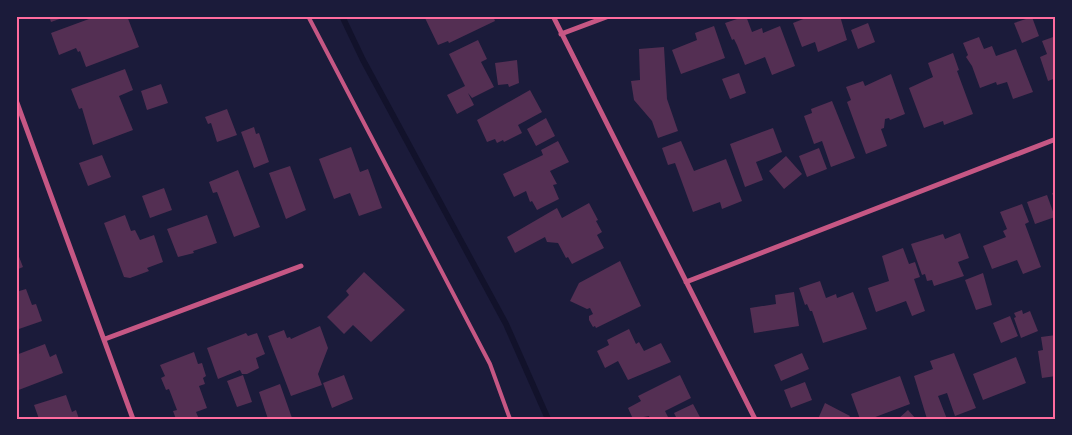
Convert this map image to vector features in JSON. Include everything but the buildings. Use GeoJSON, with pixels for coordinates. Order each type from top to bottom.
{"type":"FeatureCollection","features":[{"type":"Feature","properties":{"kind":"street"},"geometry":{"type":"LineString","coordinates":[[553,16],[755,419]]}},
{"type":"Feature","properties":{"kind":"street"},"geometry":{"type":"LineString","coordinates":[[561,34],[609,16]]}},
{"type":"Feature","properties":{"kind":"street"},"geometry":{"type":"LineString","coordinates":[[16,100],[134,419]]}},
{"type":"Feature","properties":{"kind":"street"},"geometry":{"type":"LineString","coordinates":[[686,282],[1056,139]]}},
{"type":"Feature","properties":{"kind":"street"},"geometry":{"type":"LineString","coordinates":[[105,339],[301,266]]}},
{"type":"Feature","properties":{"kind":"lane"},"geometry":{"type":"LineString","coordinates":[[308,16],[490,364],[510,419]]}},
{"type":"Feature","properties":{"kind":"waterway"},"geometry":{"type":"LineString","coordinates":[[342,16],[363,60],[506,324],[548,419]]}}]}
